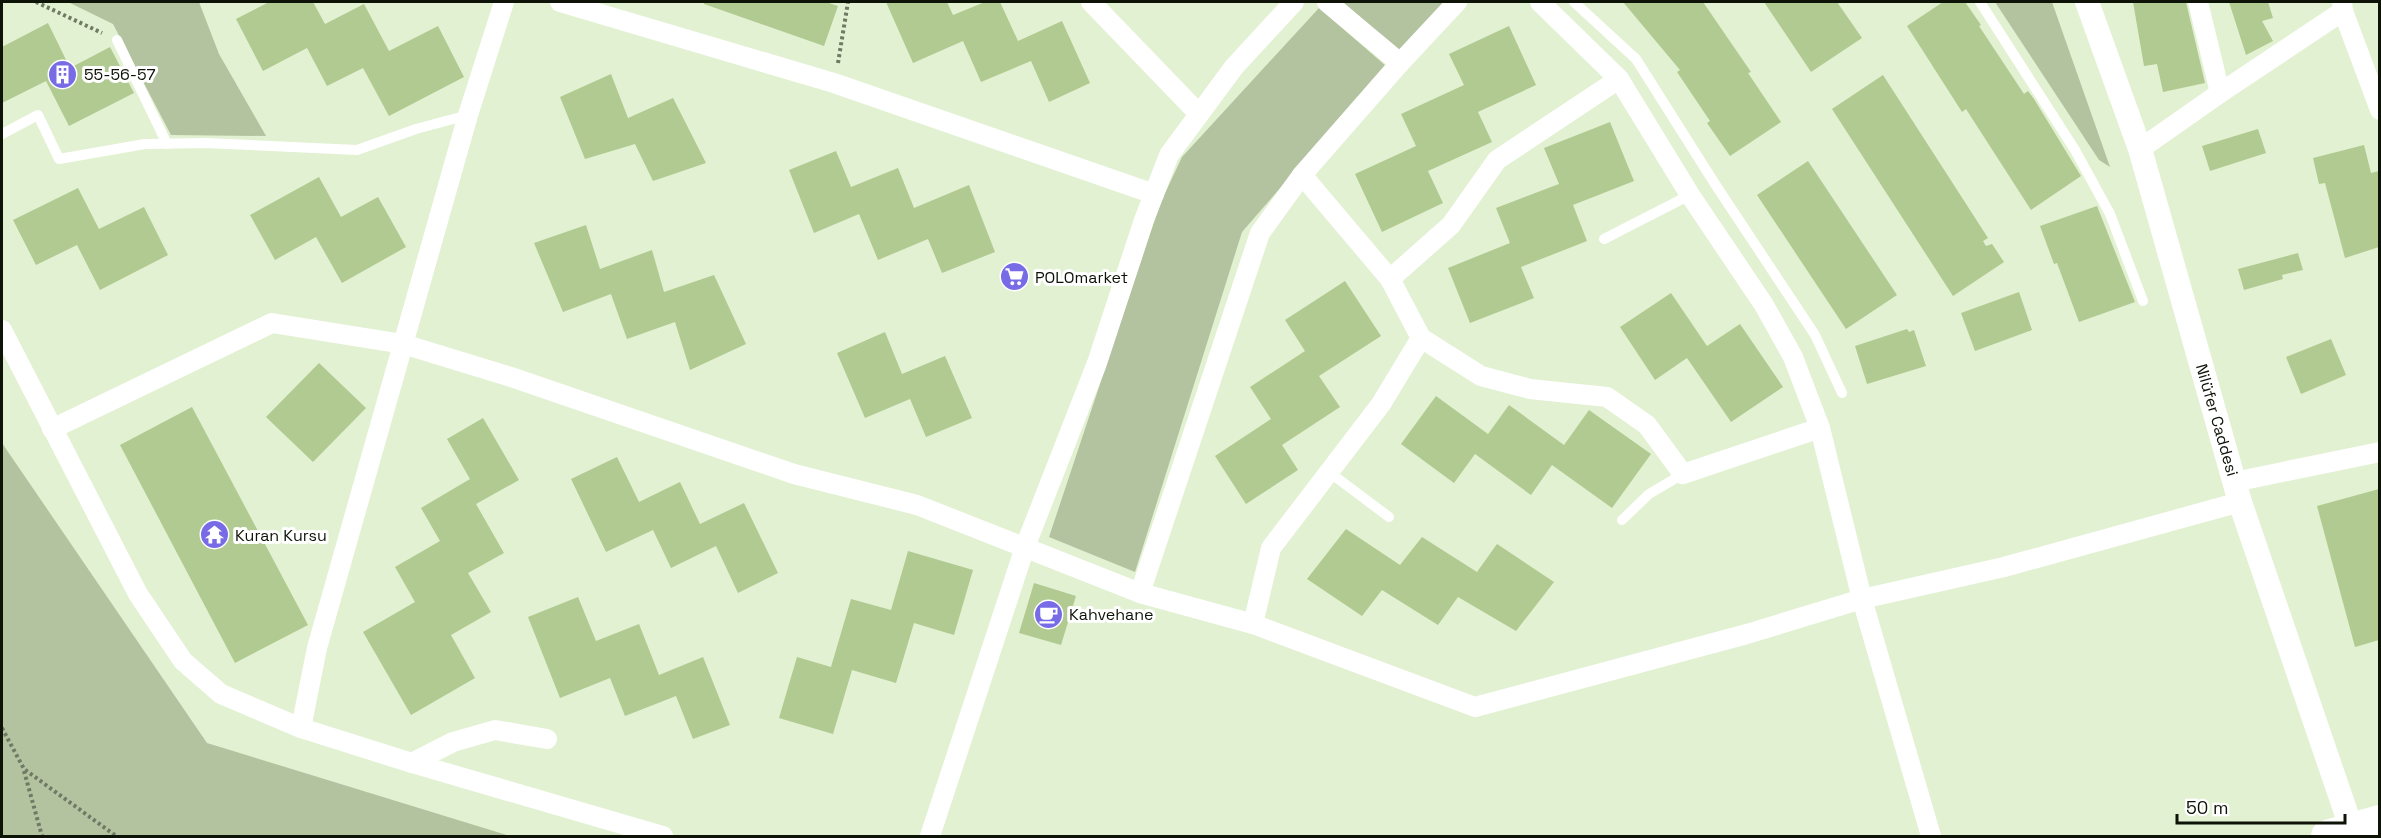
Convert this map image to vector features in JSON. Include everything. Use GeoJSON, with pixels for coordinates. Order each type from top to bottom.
{"type":"FeatureCollection","features":[{"type":"Feature","properties":{"kind":"street"},"geometry":{"type":"LineString","coordinates":[[301,728],[317,648],[468,115],[504,2]]}},
{"type":"Feature","properties":{"kind":"street"},"geometry":{"type":"LineString","coordinates":[[560,2],[834,83],[1154,194]]}},
{"type":"Feature","properties":{"kind":"street"},"geometry":{"type":"LineString","coordinates":[[1091,2],[1199,114]]}},
{"type":"Feature","properties":{"kind":"street"},"geometry":{"type":"LineString","coordinates":[[930,837],[1025,547],[1097,363],[1168,155],[1234,67],[1294,2]]}},
{"type":"Feature","properties":{"kind":"street"},"geometry":{"type":"LineString","coordinates":[[1327,2],[1400,63]]}},
{"type":"Feature","properties":{"kind":"street"},"geometry":{"type":"LineString","coordinates":[[1140,593],[1260,233],[1302,175],[1457,2]]}},
{"type":"Feature","properties":{"kind":"street"},"geometry":{"type":"LineString","coordinates":[[1540,2],[1619,79],[1690,195],[1764,305],[1793,357],[1820,428],[1862,599],[1931,837]]}},
{"type":"Feature","properties":{"kind":"street","name":"Nilüfer Caddesi"},"geometry":{"type":"LineString","coordinates":[[2086,2],[2140,149],[2237,492],[2353,831]]}},
{"type":"Feature","properties":{"kind":"street"},"geometry":{"type":"LineString","coordinates":[[2199,2],[2220,93]]}},
{"type":"Feature","properties":{"kind":"street"},"geometry":{"type":"LineString","coordinates":[[2140,149],[2342,6],[2379,110]]}},
{"type":"Feature","properties":{"kind":"street"},"geometry":{"type":"LineString","coordinates":[[1390,279],[1451,225],[1497,160],[1619,79]]}},
{"type":"Feature","properties":{"kind":"street"},"geometry":{"type":"LineString","coordinates":[[1302,175],[1390,279],[1421,338],[1481,376],[1530,389],[1607,397],[1647,425],[1683,474],[1820,428]]}},
{"type":"Feature","properties":{"kind":"street"},"geometry":{"type":"LineString","coordinates":[[52,429],[272,323],[403,344],[522,381],[794,474],[917,505],[1140,593],[1253,624],[1475,707],[1747,634],[1862,599],[2004,567],[2237,492],[2379,452]]}},
{"type":"Feature","properties":{"kind":"street"},"geometry":{"type":"LineString","coordinates":[[2,330],[138,594],[183,661],[221,694],[301,728],[663,837]]}},
{"type":"Feature","properties":{"kind":"street"},"geometry":{"type":"LineString","coordinates":[[1253,624],[1271,548],[1381,404],[1421,338]]}},
{"type":"Feature","properties":{"kind":"street"},"geometry":{"type":"LineString","coordinates":[[412,763],[453,742],[495,730],[547,739]]}},
{"type":"Feature","properties":{"kind":"lane"},"geometry":{"type":"LineString","coordinates":[[1574,2],[1636,59],[1714,184],[1815,334],[1842,393]]}},
{"type":"Feature","properties":{"kind":"lane"},"geometry":{"type":"LineString","coordinates":[[1980,2],[2075,150],[2110,214],[2143,301]]}},
{"type":"Feature","properties":{"kind":"lane"},"geometry":{"type":"LineString","coordinates":[[117,40],[167,144]]}},
{"type":"Feature","properties":{"kind":"lane"},"geometry":{"type":"LineString","coordinates":[[2,134],[38,116],[59,159],[145,144],[205,143],[357,150],[416,129],[468,115]]}},
{"type":"Feature","properties":{"kind":"lane"},"geometry":{"type":"LineString","coordinates":[[1604,239],[1690,195]]}},
{"type":"Feature","properties":{"kind":"lane"},"geometry":{"type":"LineString","coordinates":[[1329,472],[1389,517]]}},
{"type":"Feature","properties":{"kind":"lane"},"geometry":{"type":"LineString","coordinates":[[1622,520],[1649,494],[1683,474]]}},
{"type":"Feature","properties":{"kind":"path"},"geometry":{"type":"LineString","coordinates":[[36,2],[117,40]]}},
{"type":"Feature","properties":{"kind":"path"},"geometry":{"type":"LineString","coordinates":[[834,83],[848,2]]}},
{"type":"Feature","properties":{"kind":"path"},"geometry":{"type":"LineString","coordinates":[[2,728],[24,769],[42,837]]}},
{"type":"Feature","properties":{"kind":"path"},"geometry":{"type":"LineString","coordinates":[[24,769],[116,837]]}},
{"type":"Feature","properties":{"kind":"green space"},"geometry":{"type":"Polygon","coordinates":[[[68,2],[199,2],[219,54],[266,136],[171,135],[113,24],[68,2]]]}},
{"type":"Feature","properties":{"kind":"green space"},"geometry":{"type":"Polygon","coordinates":[[[1343,2],[1446,2],[1401,53],[1343,2]]]}},
{"type":"Feature","properties":{"kind":"green space"},"geometry":{"type":"Polygon","coordinates":[[[1995,2],[2052,2],[2110,167],[2099,160],[1995,2]]]}},
{"type":"Feature","properties":{"kind":"green space"},"geometry":{"type":"Polygon","coordinates":[[[1319,8],[1386,66],[1242,232],[1135,572],[1049,537],[1160,204],[1182,157],[1319,8]]]}},
{"type":"Feature","properties":{"kind":"green space"},"geometry":{"type":"Polygon","coordinates":[[[2,443],[207,743],[510,836],[2,836],[2,443]]]}},
{"type":"Feature","properties":{"kind":"building"},"geometry":{"type":"Polygon","coordinates":[[[269,2],[313,2],[325,24],[364,4],[389,51],[438,26],[464,77],[389,116],[363,68],[327,86],[307,48],[263,71],[236,19],[269,2]]]}},
{"type":"Feature","properties":{"kind":"building"},"geometry":{"type":"Polygon","coordinates":[[[704,2],[826,2],[838,6],[824,46],[704,4],[704,2]]]}},
{"type":"Feature","properties":{"kind":"building"},"geometry":{"type":"Polygon","coordinates":[[[886,2],[947,2],[953,15],[985,2],[1000,2],[1018,41],[1062,21],[1090,83],[1049,102],[1031,61],[981,82],[963,41],[913,63],[886,2]]]}},
{"type":"Feature","properties":{"kind":"building"},"geometry":{"type":"Polygon","coordinates":[[[1623,2],[1703,2],[1751,72],[1748,73],[1781,122],[1730,156],[1707,123],[1710,121],[1677,72],[1680,70],[1623,2]]]}},
{"type":"Feature","properties":{"kind":"building"},"geometry":{"type":"Polygon","coordinates":[[[1764,2],[1837,2],[1862,38],[1811,72],[1764,2]]]}},
{"type":"Feature","properties":{"kind":"building"},"geometry":{"type":"Polygon","coordinates":[[[1943,2],[1965,2],[2024,94],[2028,91],[2034,99],[2081,176],[2031,210],[1966,109],[1962,112],[1907,26],[1943,2]]]}},
{"type":"Feature","properties":{"kind":"building"},"geometry":{"type":"Polygon","coordinates":[[[2133,2],[2186,2],[2205,83],[2163,92],[2157,64],[2144,66],[2133,2]]]}},
{"type":"Feature","properties":{"kind":"building"},"geometry":{"type":"Polygon","coordinates":[[[2229,2],[2268,2],[2273,18],[2262,21],[2273,41],[2246,55],[2229,2]]]}},
{"type":"Feature","properties":{"kind":"building","name":"55-56-57"},"geometry":{"type":"Polygon","coordinates":[[[48,23],[70,68],[110,47],[134,93],[69,126],[46,81],[2,103],[2,47],[48,23]]]}},
{"type":"Feature","properties":{"kind":"building"},"geometry":{"type":"Polygon","coordinates":[[[1509,26],[1536,85],[1478,112],[1492,142],[1428,171],[1443,203],[1382,232],[1355,174],[1416,146],[1401,114],[1464,85],[1449,54],[1509,26]]]}},
{"type":"Feature","properties":{"kind":"building"},"geometry":{"type":"Polygon","coordinates":[[[611,74],[628,118],[673,98],[706,163],[653,181],[635,144],[585,159],[560,97],[611,74]]]}},
{"type":"Feature","properties":{"kind":"building"},"geometry":{"type":"Polygon","coordinates":[[[1883,75],[1988,238],[1983,241],[1986,246],[1992,244],[2004,262],[1953,296],[1832,109],[1883,75]]]}},
{"type":"Feature","properties":{"kind":"building"},"geometry":{"type":"Polygon","coordinates":[[[1610,122],[1634,181],[1573,205],[1587,241],[1521,267],[1534,298],[1470,323],[1448,268],[1510,243],[1496,208],[1559,184],[1544,148],[1610,122]]]}},
{"type":"Feature","properties":{"kind":"building"},"geometry":{"type":"Polygon","coordinates":[[[2258,129],[2266,153],[2210,171],[2202,146],[2258,129]]]}},
{"type":"Feature","properties":{"kind":"building"},"geometry":{"type":"Polygon","coordinates":[[[2364,145],[2371,173],[2379,171],[2379,247],[2345,258],[2325,183],[2319,184],[2313,158],[2364,145]]]}},
{"type":"Feature","properties":{"kind":"building"},"geometry":{"type":"Polygon","coordinates":[[[836,151],[851,187],[898,168],[914,208],[969,185],[995,252],[942,273],[928,239],[878,260],[859,214],[814,233],[789,170],[836,151]]]}},
{"type":"Feature","properties":{"kind":"building"},"geometry":{"type":"Polygon","coordinates":[[[1808,161],[1897,295],[1846,329],[1757,195],[1808,161]]]}},
{"type":"Feature","properties":{"kind":"building"},"geometry":{"type":"Polygon","coordinates":[[[319,177],[341,217],[378,197],[406,247],[342,283],[316,237],[275,260],[250,215],[319,177]]]}},
{"type":"Feature","properties":{"kind":"building"},"geometry":{"type":"Polygon","coordinates":[[[78,188],[99,229],[144,207],[168,255],[100,290],[77,245],[36,265],[13,220],[78,188]]]}},
{"type":"Feature","properties":{"kind":"building"},"geometry":{"type":"Polygon","coordinates":[[[2097,206],[2135,302],[2079,322],[2057,263],[2054,264],[2040,226],[2097,206]]]}},
{"type":"Feature","properties":{"kind":"building"},"geometry":{"type":"Polygon","coordinates":[[[586,225],[600,269],[652,250],[664,292],[714,275],[746,344],[690,370],[675,322],[627,339],[611,294],[563,312],[534,243],[586,225]]]}},
{"type":"Feature","properties":{"kind":"building"},"geometry":{"type":"Polygon","coordinates":[[[2298,253],[2303,270],[2282,275],[2283,279],[2244,290],[2238,269],[2298,253]]]}},
{"type":"Feature","properties":{"kind":"building"},"geometry":{"type":"Polygon","coordinates":[[[1345,281],[1381,336],[1319,376],[1340,407],[1282,445],[1298,470],[1246,504],[1215,456],[1271,419],[1250,387],[1305,351],[1285,320],[1345,281]]]}},
{"type":"Feature","properties":{"kind":"building"},"geometry":{"type":"Polygon","coordinates":[[[2019,292],[2032,330],[1975,351],[1961,313],[2019,292]]]}},
{"type":"Feature","properties":{"kind":"building"},"geometry":{"type":"Polygon","coordinates":[[[1671,293],[1707,346],[1740,324],[1783,387],[1731,422],[1687,358],[1655,380],[1620,327],[1671,293]]]}},
{"type":"Feature","properties":{"kind":"building"},"geometry":{"type":"Polygon","coordinates":[[[1907,329],[1909,332],[1914,330],[1926,366],[1867,384],[1855,346],[1907,329]]]}},
{"type":"Feature","properties":{"kind":"building"},"geometry":{"type":"Polygon","coordinates":[[[885,332],[902,374],[945,356],[972,418],[926,437],[910,399],[865,418],[837,353],[885,332]]]}},
{"type":"Feature","properties":{"kind":"building"},"geometry":{"type":"Polygon","coordinates":[[[2331,339],[2346,375],[2301,394],[2286,357],[2331,339]]]}},
{"type":"Feature","properties":{"kind":"building"},"geometry":{"type":"Polygon","coordinates":[[[319,363],[366,408],[313,462],[266,417],[319,363]]]}},
{"type":"Feature","properties":{"kind":"building"},"geometry":{"type":"Polygon","coordinates":[[[1436,396],[1488,434],[1509,405],[1564,445],[1589,410],[1651,454],[1612,508],[1552,465],[1531,495],[1475,454],[1454,483],[1401,444],[1436,396]]]}},
{"type":"Feature","properties":{"kind":"building","name":"Kuran Kursu"},"geometry":{"type":"Polygon","coordinates":[[[192,407],[308,625],[235,663],[120,445],[192,407]]]}},
{"type":"Feature","properties":{"kind":"building"},"geometry":{"type":"Polygon","coordinates":[[[483,418],[519,480],[476,504],[504,553],[468,573],[491,612],[451,635],[475,678],[411,715],[363,632],[415,602],[395,567],[440,541],[421,508],[470,479],[447,439],[483,418]]]}},
{"type":"Feature","properties":{"kind":"building"},"geometry":{"type":"Polygon","coordinates":[[[617,457],[639,502],[680,482],[700,524],[744,503],[778,573],[738,593],[716,546],[671,568],[653,530],[606,552],[571,479],[617,457]]]}},
{"type":"Feature","properties":{"kind":"building"},"geometry":{"type":"Polygon","coordinates":[[[2379,489],[2379,640],[2355,647],[2317,506],[2379,489]]]}},
{"type":"Feature","properties":{"kind":"building"},"geometry":{"type":"Polygon","coordinates":[[[1346,529],[1400,565],[1422,537],[1477,572],[1497,544],[1554,582],[1516,631],[1458,597],[1438,625],[1382,590],[1362,616],[1307,579],[1346,529]]]}},
{"type":"Feature","properties":{"kind":"building"},"geometry":{"type":"Polygon","coordinates":[[[908,551],[973,570],[954,635],[914,623],[896,683],[852,670],[833,734],[779,718],[797,657],[831,667],[851,599],[891,610],[908,551]]]}},
{"type":"Feature","properties":{"kind":"building","name":"Kahvehane"},"geometry":{"type":"Polygon","coordinates":[[[1034,583],[1076,596],[1061,645],[1019,633],[1034,583]]]}},
{"type":"Feature","properties":{"kind":"building"},"geometry":{"type":"Polygon","coordinates":[[[578,597],[596,641],[639,624],[659,675],[703,657],[730,725],[693,739],[676,696],[625,716],[610,678],[560,698],[528,617],[578,597]]]}},
{"type":"Feature","properties":{"kind":"place","name":"55-56-57"},"geometry":{"type":"Point","coordinates":[63,74]}},
{"type":"Feature","properties":{"kind":"place","name":"POLOmarket"},"geometry":{"type":"Point","coordinates":[1014,277]}},
{"type":"Feature","properties":{"kind":"place","name":"Kuran Kursu"},"geometry":{"type":"Point","coordinates":[214,535]}},
{"type":"Feature","properties":{"kind":"place","name":"Kahvehane"},"geometry":{"type":"Point","coordinates":[1048,614]}}]}
